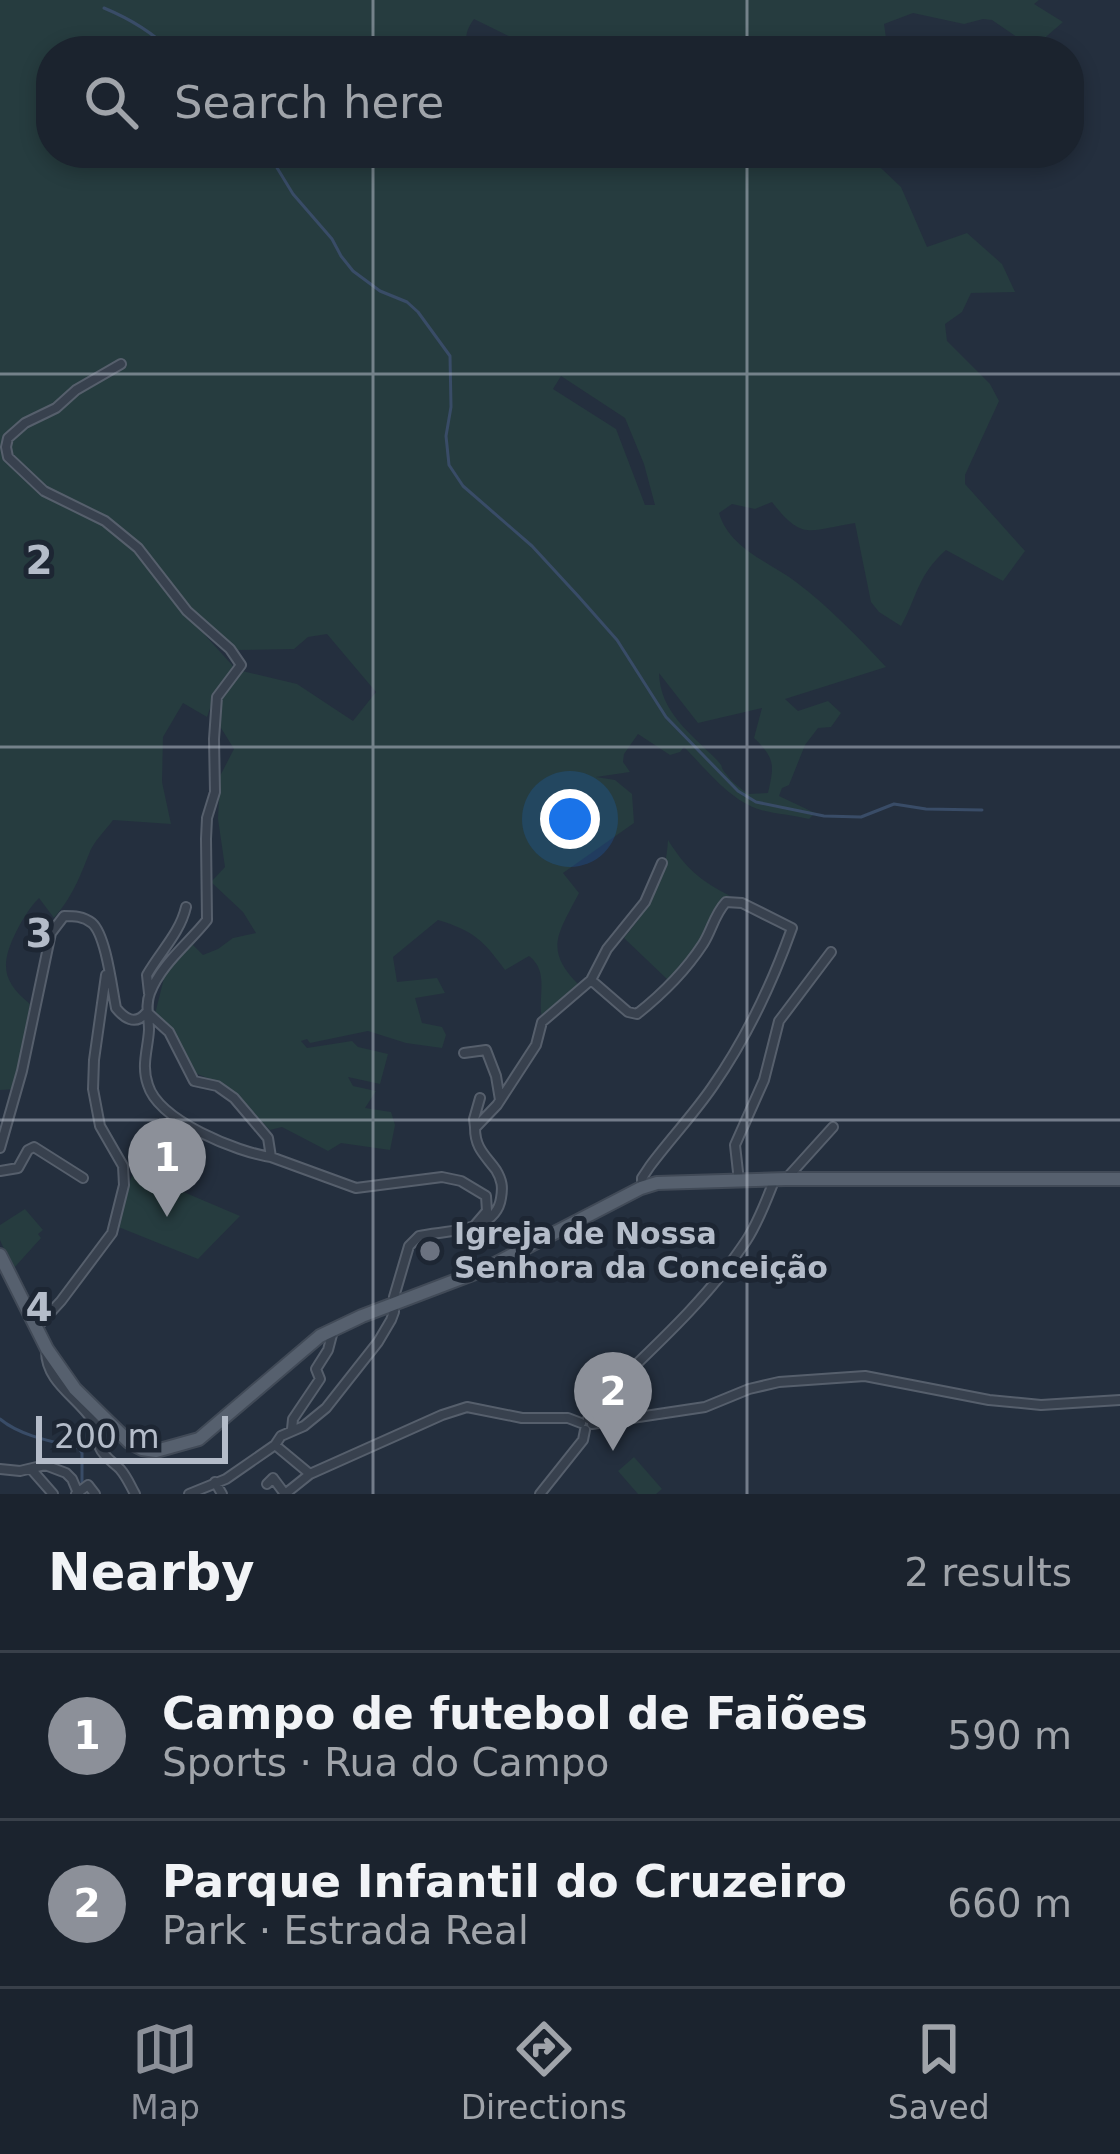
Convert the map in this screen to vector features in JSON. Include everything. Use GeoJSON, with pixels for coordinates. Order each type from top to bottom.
{"type":"FeatureCollection","features":[{"type":"Feature","properties":{"kind":"main road"},"geometry":{"type":"LineString","coordinates":[[0,1255],[47,1349],[75,1389],[135,1446],[156,1451],[199,1439],[320,1336],[483,1270],[657,1183],[1120,1179]]}},
{"type":"Feature","properties":{"kind":"street"},"geometry":{"type":"LineString","coordinates":[[121,364],[25,423],[8,438],[6,447],[8,457],[44,491],[105,521],[138,548],[187,611],[241,665],[217,698],[215,792],[206,839],[207,920],[168,963],[149,994]]}},
{"type":"Feature","properties":{"kind":"street"},"geometry":{"type":"LineString","coordinates":[[475,1128],[500,1101],[536,1046],[542,1022],[591,980],[607,950],[645,902],[662,862]]}},
{"type":"Feature","properties":{"kind":"street"},"geometry":{"type":"LineString","coordinates":[[591,980],[628,1012],[637,1014],[704,943],[726,902],[742,903],[792,928],[735,1053],[650,1166],[641,1188]]}},
{"type":"Feature","properties":{"kind":"street"},"geometry":{"type":"LineString","coordinates":[[186,907],[147,975],[149,1031],[144,1056],[152,1096],[181,1121],[247,1154],[272,1157],[356,1188],[442,1177],[461,1181],[486,1196],[487,1211],[473,1227]]}},
{"type":"Feature","properties":{"kind":"street"},"geometry":{"type":"LineString","coordinates":[[0,1148],[22,1071],[51,933],[64,916],[91,922],[100,933],[116,1008],[133,1021],[147,1012]]}},
{"type":"Feature","properties":{"kind":"street"},"geometry":{"type":"LineString","coordinates":[[739,1181],[735,1145],[764,1080],[779,1021],[831,952]]}},
{"type":"Feature","properties":{"kind":"street"},"geometry":{"type":"LineString","coordinates":[[37,1328],[112,1233],[124,1185],[120,1157],[100,1126],[93,1089],[107,970]]}},
{"type":"Feature","properties":{"kind":"street"},"geometry":{"type":"LineString","coordinates":[[147,1012],[169,1032],[194,1081],[217,1086],[246,1111],[268,1138],[272,1157]]}},
{"type":"Feature","properties":{"kind":"street"},"geometry":{"type":"LineString","coordinates":[[464,1053],[486,1050],[500,1101]]}},
{"type":"Feature","properties":{"kind":"street"},"geometry":{"type":"LineString","coordinates":[[189,1494],[226,1479],[326,1408],[379,1342],[394,1312],[413,1240],[491,1220],[500,1206],[502,1179],[477,1147],[474,1119],[480,1098]]}},
{"type":"Feature","properties":{"kind":"street"},"geometry":{"type":"LineString","coordinates":[[540,1494],[583,1440],[593,1406],[674,1327],[727,1266],[780,1179],[832,1126]]}},
{"type":"Feature","properties":{"kind":"street"},"geometry":{"type":"LineString","coordinates":[[0,1171],[18,1168],[34,1147],[83,1178]]}},
{"type":"Feature","properties":{"kind":"street"},"geometry":{"type":"LineString","coordinates":[[292,1429],[293,1419],[320,1378],[316,1370],[333,1330]]}},
{"type":"Feature","properties":{"kind":"street"},"geometry":{"type":"LineString","coordinates":[[47,1349],[51,1373],[92,1420],[100,1449],[135,1494]]}},
{"type":"Feature","properties":{"kind":"street"},"geometry":{"type":"LineString","coordinates":[[267,1484],[273,1478],[285,1494],[310,1474],[467,1408],[586,1424],[705,1407],[779,1382],[865,1376],[1041,1405],[1120,1400]]}},
{"type":"Feature","properties":{"kind":"street"},"geometry":{"type":"LineString","coordinates":[[275,1445],[310,1474]]}},
{"type":"Feature","properties":{"kind":"street"},"geometry":{"type":"LineString","coordinates":[[0,1469],[32,1470],[45,1465],[66,1473],[77,1493],[88,1485],[95,1494]]}},
{"type":"Feature","properties":{"kind":"street"},"geometry":{"type":"LineString","coordinates":[[32,1470],[53,1494]]}},
{"type":"Feature","properties":{"kind":"street"},"geometry":{"type":"LineString","coordinates":[[215,1482],[222,1494]]}},
{"type":"Feature","properties":{"kind":"green space"},"geometry":{"type":"Polygon","coordinates":[[[0,0],[1039,0],[1034,4],[1063,22],[1047,36],[1015,36],[992,20],[964,24],[913,13],[884,24],[886,36],[509,36],[474,19],[467,36],[36,36],[36,168],[881,168],[901,187],[927,247],[967,233],[1002,264],[1015,292],[971,293],[962,312],[945,324],[947,341],[990,384],[999,401],[965,484],[1025,551],[1003,581],[946,550],[924,577],[901,626],[871,602],[855,523],[800,528],[772,502],[755,509],[732,504],[719,513],[731,536],[808,592],[886,667],[785,699],[798,711],[828,701],[841,713],[831,727],[818,728],[805,745],[789,785],[779,796],[815,813],[809,819],[750,806],[684,747],[670,755],[638,734],[624,754],[630,772],[596,777],[615,780],[632,794],[634,823],[563,873],[579,893],[560,931],[558,952],[580,986],[542,1019],[541,977],[529,956],[505,970],[477,938],[438,920],[393,957],[397,982],[437,978],[445,993],[415,998],[422,1023],[442,1027],[446,1035],[442,1048],[368,1031],[301,1041],[307,1048],[352,1041],[358,1047],[388,1054],[380,1084],[348,1077],[353,1086],[376,1091],[365,1108],[391,1112],[395,1125],[390,1150],[341,1143],[328,1151],[282,1127],[270,1130],[225,1085],[195,1073],[175,1035],[155,1014],[165,974],[191,943],[203,955],[233,938],[256,933],[243,912],[211,882],[225,867],[218,819],[220,776],[234,749],[218,723],[223,698],[242,671],[297,684],[353,721],[376,692],[327,634],[308,637],[294,649],[236,650],[206,620],[193,622],[233,666],[216,691],[207,717],[183,703],[163,737],[162,782],[171,824],[113,820],[93,845],[54,918],[39,898],[11,944],[6,972],[30,1004],[15,1089],[0,1090],[0,0]],[[561,376],[553,389],[616,429],[645,505],[655,505],[644,464],[625,418],[561,376]],[[659,673],[671,711],[731,780],[748,794],[768,793],[771,763],[754,738],[762,708],[698,723],[659,673]]]}},
{"type":"Feature","properties":{"kind":"green space"},"geometry":{"type":"Polygon","coordinates":[[[668,840],[695,873],[730,896],[719,902],[700,942],[668,980],[624,938],[655,893],[668,840]]]}},
{"type":"Feature","properties":{"kind":"green space"},"geometry":{"type":"Polygon","coordinates":[[[134,1171],[240,1216],[198,1259],[111,1224],[134,1171]]]}},
{"type":"Feature","properties":{"kind":"green space"},"geometry":{"type":"Polygon","coordinates":[[[25,1209],[43,1230],[13,1269],[0,1240],[0,1225],[25,1209]]]}},
{"type":"Feature","properties":{"kind":"green space"},"geometry":{"type":"Polygon","coordinates":[[[634,1457],[662,1489],[656,1494],[638,1494],[618,1471],[634,1457]]]}},
{"type":"Feature","properties":{"kind":"waterway"},"geometry":{"type":"LineString","coordinates":[[104,8],[153,36]]}},
{"type":"Feature","properties":{"kind":"waterway"},"geometry":{"type":"LineString","coordinates":[[277,168],[353,271],[380,291],[407,302],[450,356],[446,436],[449,465],[463,486],[532,546],[579,597],[617,640],[666,717],[738,791],[756,802],[824,816],[861,817],[894,804],[982,810]]}},
{"type":"Feature","properties":{"kind":"waterway"},"geometry":{"type":"LineString","coordinates":[[0,1419],[27,1434],[79,1448],[82,1484]]}},
{"type":"Feature","properties":{"kind":"place","name":"Campo de futebol de Faiões"},"geometry":{"type":"Point","coordinates":[167,1217]}},
{"type":"Feature","properties":{"kind":"place","name":"Igreja de Nossa Senhora da Conceição"},"geometry":{"type":"Point","coordinates":[430,1251]}},
{"type":"Feature","properties":{"kind":"place","name":"Parque Infantil do Cruzeiro"},"geometry":{"type":"Point","coordinates":[613,1451]}}]}
